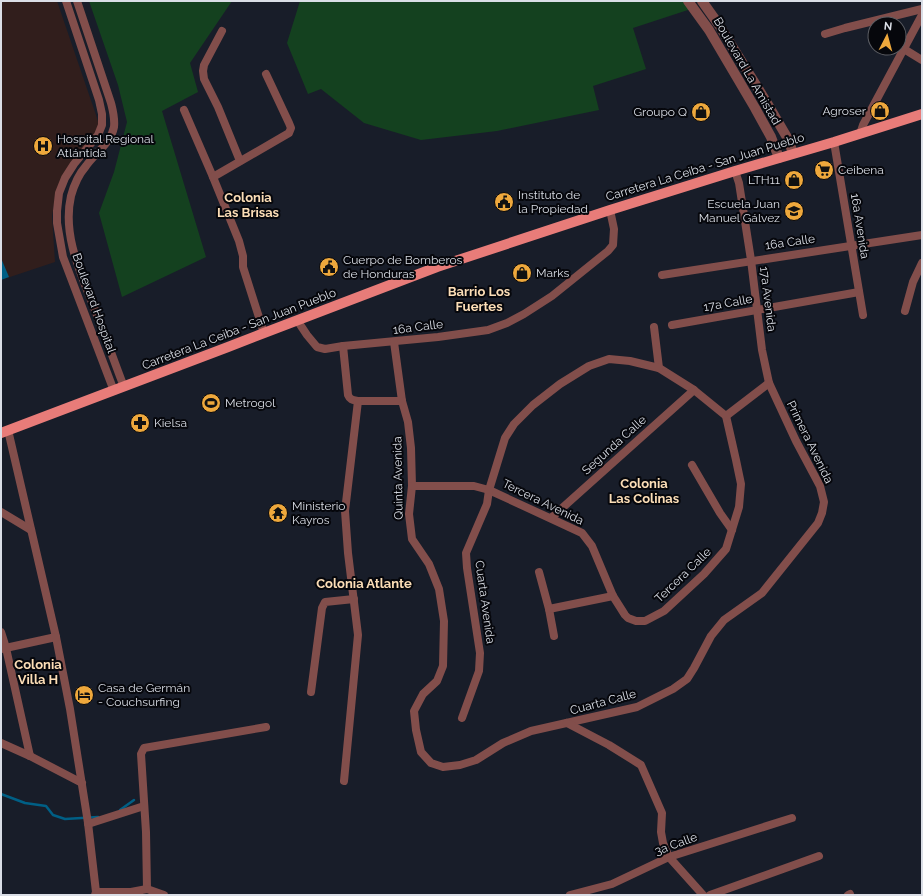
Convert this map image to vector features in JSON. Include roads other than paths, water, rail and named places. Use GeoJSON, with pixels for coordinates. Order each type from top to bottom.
{"type":"FeatureCollection","features":[{"type":"Feature","properties":{"kind":"main road","name":"Carretera La Ceiba - San Juan Pueblo"},"geometry":{"type":"LineString","coordinates":[[4,432],[228,348],[437,267],[610,210],[922,114]]}},
{"type":"Feature","properties":{"kind":"street","name":"Boulevard Hospital"},"geometry":{"type":"LineString","coordinates":[[66,1],[99,100],[102,114],[102,125],[98,135],[74,164],[65,178],[59,193],[57,223],[63,257],[114,390]]}},
{"type":"Feature","properties":{"kind":"street","name":"Boulevard Hospital"},"geometry":{"type":"LineString","coordinates":[[77,1],[111,103],[114,116],[114,127],[110,137],[86,166],[77,180],[71,196],[69,225],[73,253],[124,387]]}},
{"type":"Feature","properties":{"kind":"street","name":"Boulevard La Amistad"},"geometry":{"type":"LineString","coordinates":[[688,1],[709,30],[755,108],[771,137],[779,158]]}},
{"type":"Feature","properties":{"kind":"street","name":"Boulevard La Amistad"},"geometry":{"type":"LineString","coordinates":[[702,1],[719,24],[788,139],[793,153]]}},
{"type":"Feature","properties":{"kind":"street"},"geometry":{"type":"LineString","coordinates":[[826,34],[922,9]]}},
{"type":"Feature","properties":{"kind":"street"},"geometry":{"type":"LineString","coordinates":[[907,43],[922,15]]}},
{"type":"Feature","properties":{"kind":"street"},"geometry":{"type":"LineString","coordinates":[[222,31],[204,65],[203,71],[204,78],[218,107],[240,161]]}},
{"type":"Feature","properties":{"kind":"street"},"geometry":{"type":"LineString","coordinates":[[907,51],[922,60]]}},
{"type":"Feature","properties":{"kind":"street"},"geometry":{"type":"LineString","coordinates":[[860,134],[863,125],[900,56]]}},
{"type":"Feature","properties":{"kind":"street"},"geometry":{"type":"LineString","coordinates":[[213,177],[289,133],[291,128],[266,74]]}},
{"type":"Feature","properties":{"kind":"street"},"geometry":{"type":"LineString","coordinates":[[184,110],[239,240],[243,256],[243,267],[264,333]]}},
{"type":"Feature","properties":{"kind":"street","name":"16a Avenida"},"geometry":{"type":"LineString","coordinates":[[834,142],[863,315]]}},
{"type":"Feature","properties":{"kind":"street","name":"17a Avenida"},"geometry":{"type":"LineString","coordinates":[[735,171],[739,183],[751,260],[764,362],[769,383]]}},
{"type":"Feature","properties":{"kind":"street","name":"16a Calle"},"geometry":{"type":"LineString","coordinates":[[297,320],[317,347],[325,349],[488,330],[524,314],[552,296],[608,251],[613,245],[614,229],[610,210]]}},
{"type":"Feature","properties":{"kind":"street","name":"16a Calle"},"geometry":{"type":"LineString","coordinates":[[662,275],[922,234]]}},
{"type":"Feature","properties":{"kind":"street"},"geometry":{"type":"LineString","coordinates":[[905,311],[913,282],[922,263]]}},
{"type":"Feature","properties":{"kind":"street","name":"17a Calle"},"geometry":{"type":"LineString","coordinates":[[672,325],[859,292]]}},
{"type":"Feature","properties":{"kind":"street"},"geometry":{"type":"LineString","coordinates":[[654,327],[659,368]]}},
{"type":"Feature","properties":{"kind":"street","name":"Quinta Avenida"},"geometry":{"type":"LineString","coordinates":[[394,342],[402,401],[408,422],[412,448],[412,486],[409,514],[412,539],[429,564],[439,588],[444,621],[443,666],[437,681],[423,694],[414,711],[416,730],[421,752],[431,763]]}},
{"type":"Feature","properties":{"kind":"street"},"geometry":{"type":"LineString","coordinates":[[343,346],[348,395],[351,400],[402,401]]}},
{"type":"Feature","properties":{"kind":"street","name":"Cuarta Avenida"},"geometry":{"type":"LineString","coordinates":[[462,718],[479,671],[480,653],[466,553],[487,504],[489,490],[505,438],[514,424],[533,404],[560,384],[589,366],[609,359],[630,361],[659,368],[694,390],[726,416]]}},
{"type":"Feature","properties":{"kind":"street"},"geometry":{"type":"LineString","coordinates":[[726,416],[769,383]]}},
{"type":"Feature","properties":{"kind":"street","name":"Primera Avenida"},"geometry":{"type":"LineString","coordinates":[[769,383],[796,441],[820,486],[824,502],[822,513]]}},
{"type":"Feature","properties":{"kind":"street","name":"Segunda Calle"},"geometry":{"type":"LineString","coordinates":[[551,518],[694,390]]}},
{"type":"Feature","properties":{"kind":"street"},"geometry":{"type":"LineString","coordinates":[[344,781],[358,634],[348,553],[345,510],[358,401]]}},
{"type":"Feature","properties":{"kind":"street","name":"Tercera Calle"},"geometry":{"type":"LineString","coordinates":[[636,621],[645,621],[664,611],[704,574],[726,549],[739,507],[740,484],[726,416]]}},
{"type":"Feature","properties":{"kind":"street"},"geometry":{"type":"LineString","coordinates":[[4,432],[31,530],[56,637],[82,783],[96,894],[131,893],[147,889],[164,895]]}},
{"type":"Feature","properties":{"kind":"street"},"geometry":{"type":"LineString","coordinates":[[692,465],[720,513],[732,530]]}},
{"type":"Feature","properties":{"kind":"street","name":"Tercera Avenida"},"geometry":{"type":"LineString","coordinates":[[412,486],[474,486],[489,490],[551,518],[582,534],[592,546],[613,596],[625,615],[636,621]]}},
{"type":"Feature","properties":{"kind":"street"},"geometry":{"type":"LineString","coordinates":[[1,512],[31,530]]}},
{"type":"Feature","properties":{"kind":"street","name":"Cuarta Calle"},"geometry":{"type":"LineString","coordinates":[[431,763],[443,767],[471,762],[503,743],[531,731],[636,707],[672,689],[687,679],[711,636],[724,620],[762,593],[818,523],[822,513]]}},
{"type":"Feature","properties":{"kind":"street"},"geometry":{"type":"LineString","coordinates":[[539,572],[549,609],[554,636]]}},
{"type":"Feature","properties":{"kind":"street"},"geometry":{"type":"LineString","coordinates":[[549,609],[613,596]]}},
{"type":"Feature","properties":{"kind":"street"},"geometry":{"type":"LineString","coordinates":[[311,692],[322,608],[325,602],[354,599]]}},
{"type":"Feature","properties":{"kind":"street"},"geometry":{"type":"LineString","coordinates":[[1,632],[3,648],[30,756]]}},
{"type":"Feature","properties":{"kind":"street"},"geometry":{"type":"LineString","coordinates":[[3,648],[56,637]]}},
{"type":"Feature","properties":{"kind":"street"},"geometry":{"type":"LineString","coordinates":[[568,723],[609,744],[641,765],[662,813],[661,832],[663,843],[669,857],[703,895]]}},
{"type":"Feature","properties":{"kind":"street"},"geometry":{"type":"LineString","coordinates":[[147,889],[146,832],[141,754],[144,748],[266,728]]}},
{"type":"Feature","properties":{"kind":"street"},"geometry":{"type":"LineString","coordinates":[[1,743],[82,783]]}},
{"type":"Feature","properties":{"kind":"street"},"geometry":{"type":"LineString","coordinates":[[88,823],[144,806]]}},
{"type":"Feature","properties":{"kind":"street","name":"3a Calle"},"geometry":{"type":"LineString","coordinates":[[570,895],[612,884],[669,857],[792,818]]}},
{"type":"Feature","properties":{"kind":"street"},"geometry":{"type":"LineString","coordinates":[[710,895],[819,856]]}},
{"type":"Feature","properties":{"kind":"water"},"geometry":{"type":"Polygon","coordinates":[[[1,258],[9,277],[1,280],[1,258]]]}},
{"type":"Feature","properties":{"kind":"waterway"},"geometry":{"type":"LineString","coordinates":[[1,794],[25,803],[46,806],[53,815],[65,819],[98,817]]}},
{"type":"Feature","properties":{"kind":"waterway"},"geometry":{"type":"LineString","coordinates":[[120,810],[134,800]]}},
{"type":"Feature","properties":{"kind":"place","name":"Agroser"},"geometry":{"type":"Point","coordinates":[880,111]}},
{"type":"Feature","properties":{"kind":"place","name":"Groupo Q"},"geometry":{"type":"Point","coordinates":[701,112]}},
{"type":"Feature","properties":{"kind":"place","name":"Hospital Regional Atlántida"},"geometry":{"type":"Point","coordinates":[43,146]}},
{"type":"Feature","properties":{"kind":"place","name":"Ceibena"},"geometry":{"type":"Point","coordinates":[824,170]}},
{"type":"Feature","properties":{"kind":"place","name":"LTH11"},"geometry":{"type":"Point","coordinates":[794,180]}},
{"type":"Feature","properties":{"kind":"place","name":"Instituto de la Propiedad"},"geometry":{"type":"Point","coordinates":[504,202]}},
{"type":"Feature","properties":{"kind":"place","name":"Escuela Juan Manuel Gálvez"},"geometry":{"type":"Point","coordinates":[794,211]}},
{"type":"Feature","properties":{"kind":"place","name":"Cuerpo de Bomberos de Honduras"},"geometry":{"type":"Point","coordinates":[329,267]}},
{"type":"Feature","properties":{"kind":"place","name":"Marks"},"geometry":{"type":"Point","coordinates":[522,273]}},
{"type":"Feature","properties":{"kind":"place","name":"Metrogol"},"geometry":{"type":"Point","coordinates":[211,403]}},
{"type":"Feature","properties":{"kind":"place","name":"Kielsa"},"geometry":{"type":"Point","coordinates":[140,423]}},
{"type":"Feature","properties":{"kind":"place","name":"Ministerio Kayros"},"geometry":{"type":"Point","coordinates":[278,513]}},
{"type":"Feature","properties":{"kind":"place","name":"Casa de Germán - Couchsurfing"},"geometry":{"type":"Point","coordinates":[84,695]}},
{"type":"Feature","properties":{"kind":"district","name":"Colonia Las Brisas"},"geometry":{"type":"Point","coordinates":[248,204]}},
{"type":"Feature","properties":{"kind":"district","name":"Barrio Los Fuertes"},"geometry":{"type":"Point","coordinates":[479,298]}},
{"type":"Feature","properties":{"kind":"district","name":"Colonia Las Colinas"},"geometry":{"type":"Point","coordinates":[644,490]}},
{"type":"Feature","properties":{"kind":"district","name":"Colonia Atlante"},"geometry":{"type":"Point","coordinates":[364,583]}},
{"type":"Feature","properties":{"kind":"district","name":"Colonia Villa H"},"geometry":{"type":"Point","coordinates":[38,672]}}]}
